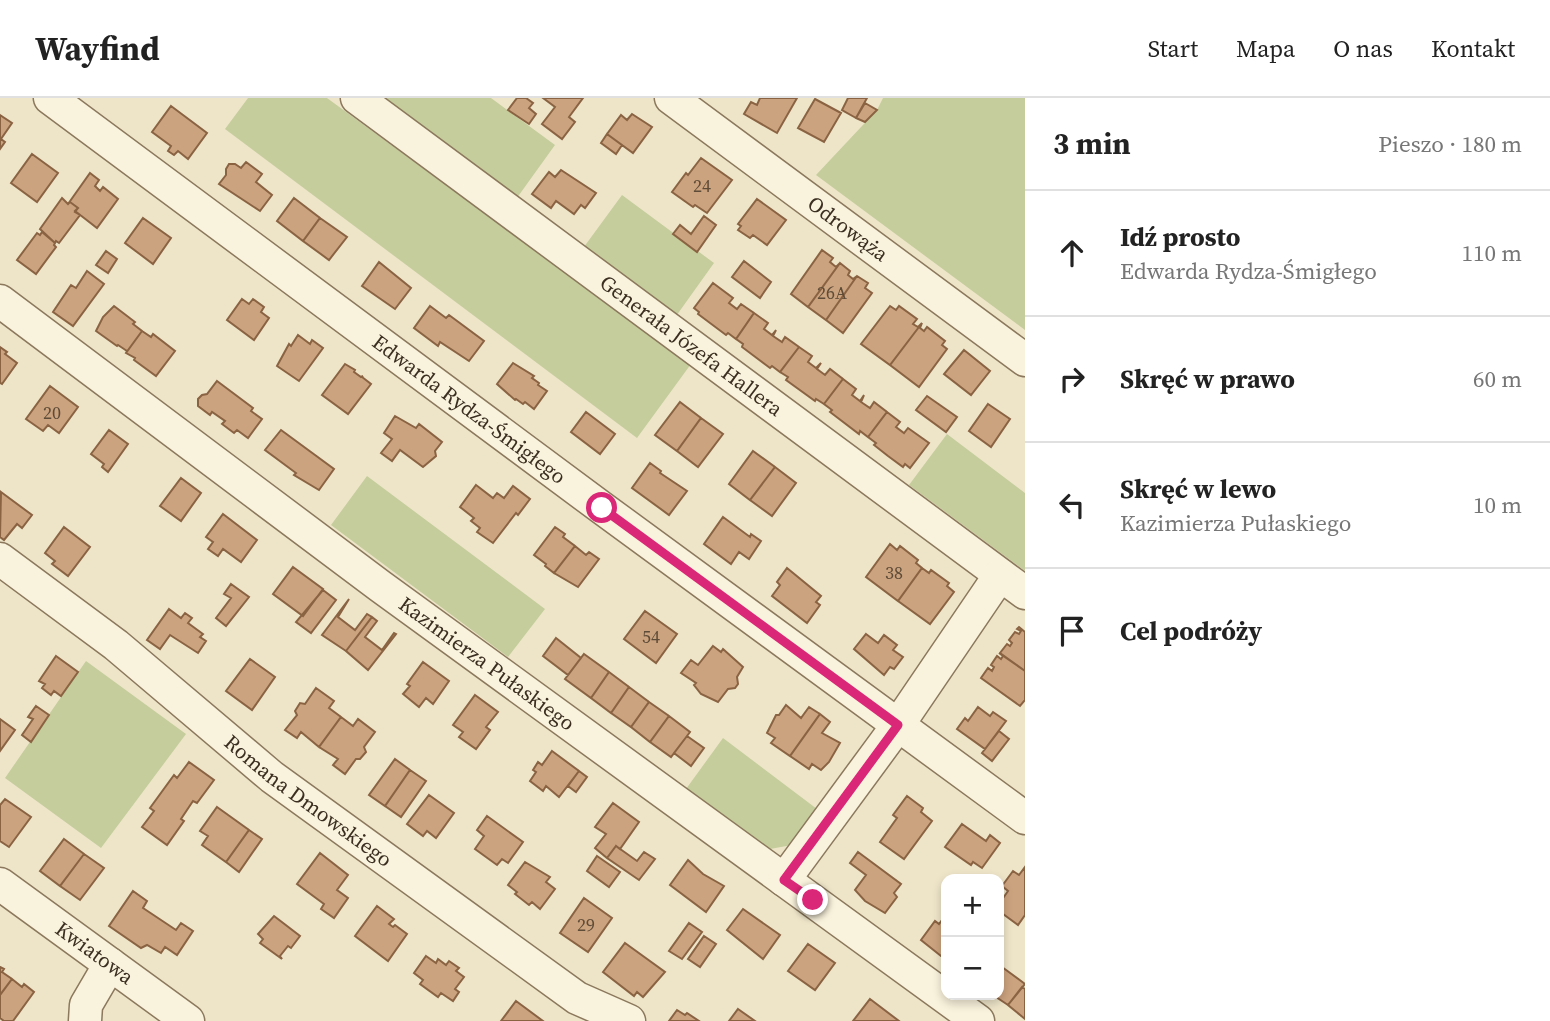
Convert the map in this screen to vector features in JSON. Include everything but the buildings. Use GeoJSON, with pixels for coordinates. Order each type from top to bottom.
{"type":"FeatureCollection","features":[{"type":"Feature","properties":{"kind":"street","name":"Edwarda Rydza-Śmigłego"},"geometry":{"type":"LineString","coordinates":[[50,98],[1025,818]]}},
{"type":"Feature","properties":{"kind":"street","name":"Generała Józefa Hallera"},"geometry":{"type":"LineString","coordinates":[[357,98],[1025,593]]}},
{"type":"Feature","properties":{"kind":"street","name":"Odrowąża"},"geometry":{"type":"LineString","coordinates":[[690,104],[1025,360]]}},
{"type":"Feature","properties":{"kind":"street","name":"Kazimierza Pułaskiego"},"geometry":{"type":"LineString","coordinates":[[0,301],[380,586],[978,1021]]}},
{"type":"Feature","properties":{"kind":"street","name":"Romana Dmowskiego"},"geometry":{"type":"LineString","coordinates":[[0,559],[116,645],[272,778],[577,998],[629,1021]]}},
{"type":"Feature","properties":{"kind":"street"},"geometry":{"type":"LineString","coordinates":[[784,880],[898,725],[1000,575]]}},
{"type":"Feature","properties":{"kind":"street","name":"Kwiatowa"},"geometry":{"type":"LineString","coordinates":[[0,884],[188,1021]]}},
{"type":"Feature","properties":{"kind":"street"},"geometry":{"type":"LineString","coordinates":[[85,1021],[86,1005],[110,964]]}},
{"type":"Feature","properties":{"kind":"green space"},"geometry":{"type":"Polygon","coordinates":[[[248,98],[327,98],[691,364],[637,438],[225,129],[248,98]]]}},
{"type":"Feature","properties":{"kind":"green space"},"geometry":{"type":"Polygon","coordinates":[[[376,98],[491,98],[555,145],[514,202],[376,98]]]}},
{"type":"Feature","properties":{"kind":"green space"},"geometry":{"type":"Polygon","coordinates":[[[883,98],[1025,98],[1025,330],[816,175],[877,110],[883,98]]]}},
{"type":"Feature","properties":{"kind":"green space"},"geometry":{"type":"Polygon","coordinates":[[[622,195],[714,263],[674,319],[581,251],[622,195]]]}},
{"type":"Feature","properties":{"kind":"green space"},"geometry":{"type":"Polygon","coordinates":[[[947,434],[1025,493],[1025,571],[909,485],[947,434]]]}},
{"type":"Feature","properties":{"kind":"green space"},"geometry":{"type":"Polygon","coordinates":[[[367,476],[545,609],[508,657],[331,525],[367,476]]]}},
{"type":"Feature","properties":{"kind":"green space"},"geometry":{"type":"Polygon","coordinates":[[[86,661],[186,734],[101,848],[5,778],[86,661]]]}},
{"type":"Feature","properties":{"kind":"green space"},"geometry":{"type":"Polygon","coordinates":[[[723,738],[817,809],[792,845],[770,849],[686,789],[723,738]]]}},
{"type":"Feature","properties":{"kind":"route"},"geometry":{"type":"LineString","coordinates":[[602,508],[898,725],[784,880],[813,900]]}}]}
